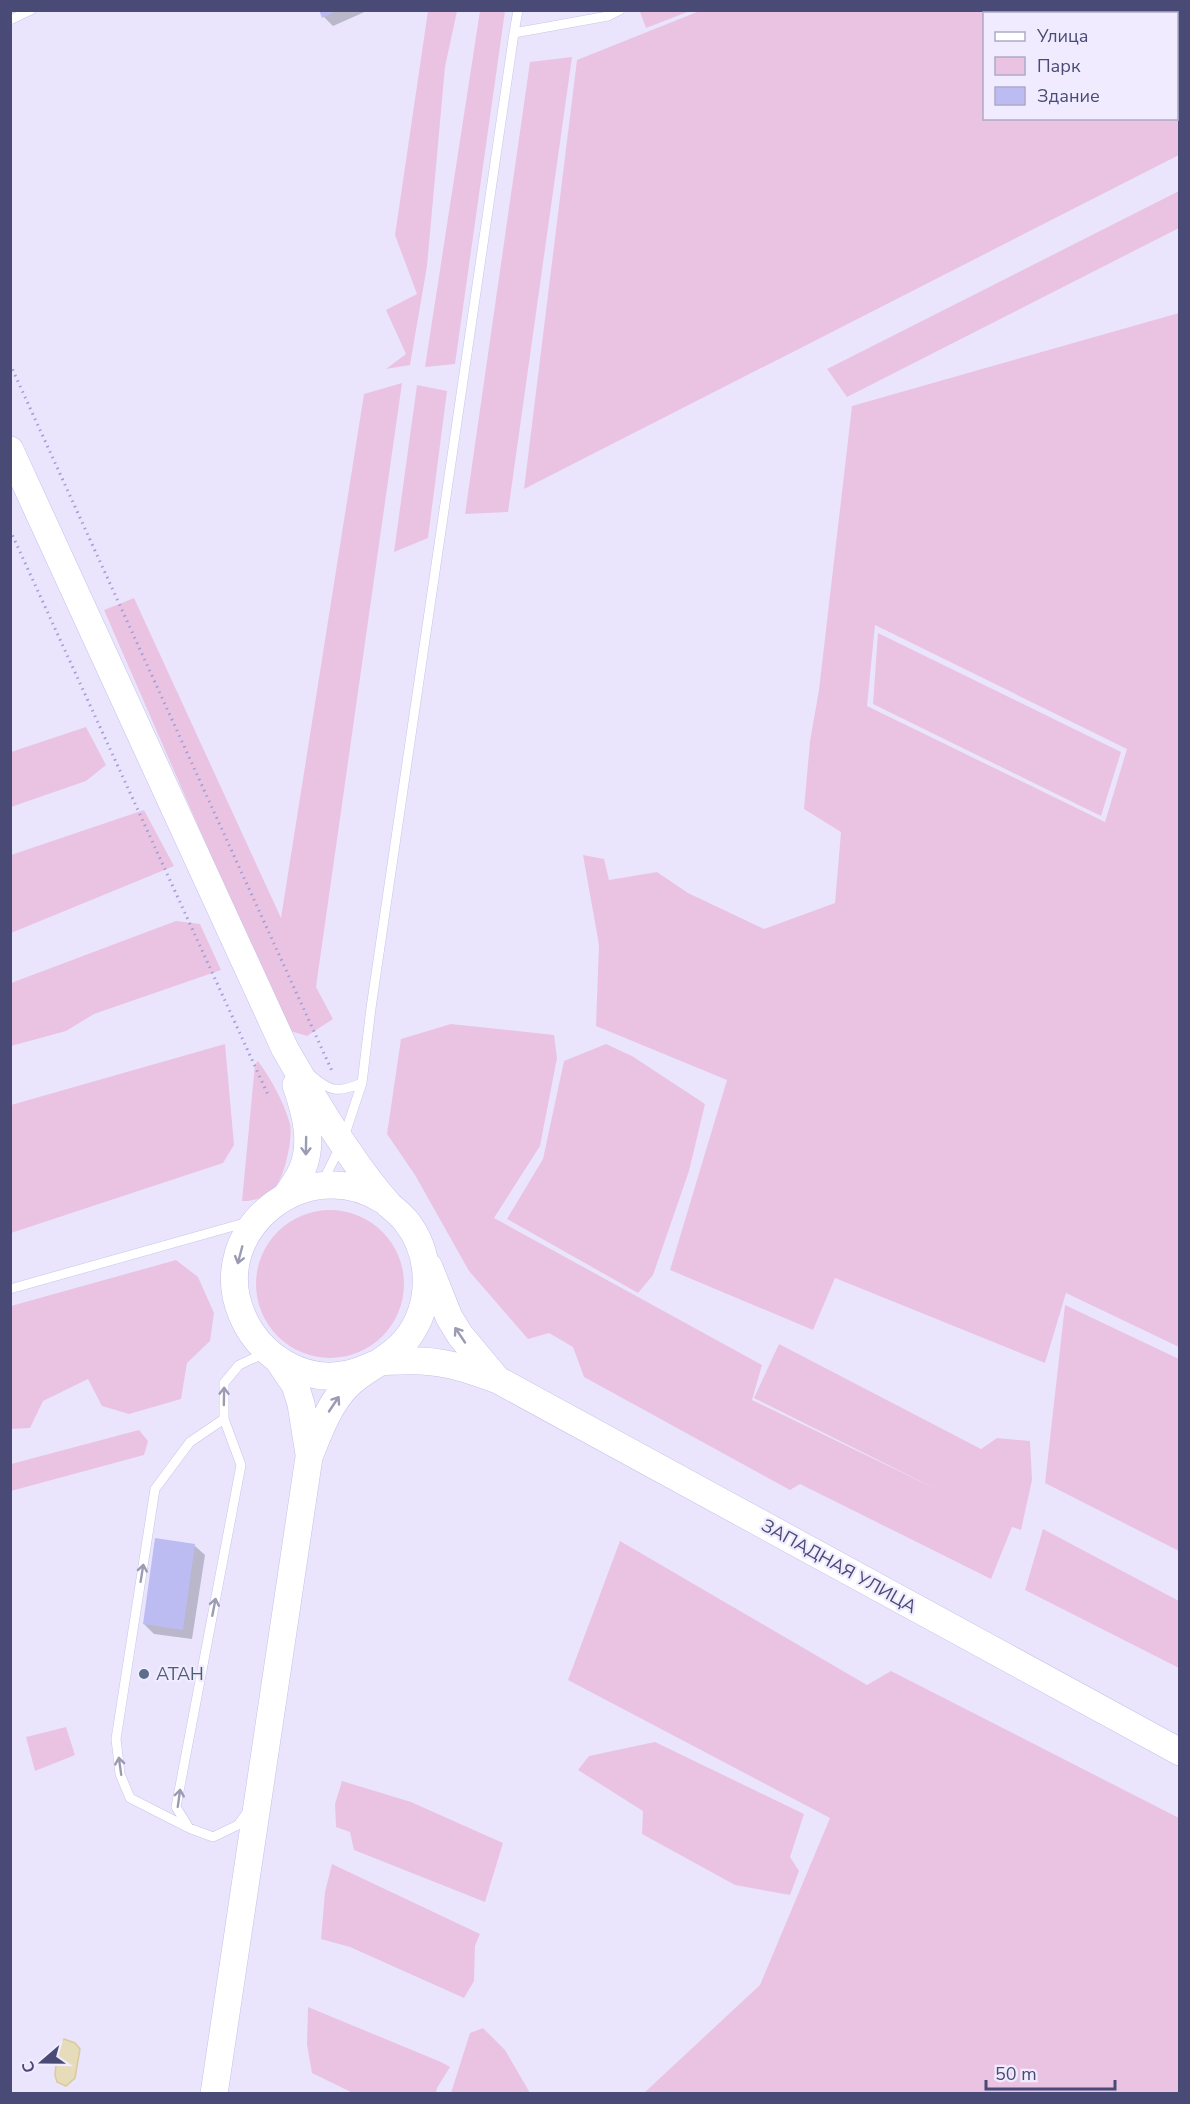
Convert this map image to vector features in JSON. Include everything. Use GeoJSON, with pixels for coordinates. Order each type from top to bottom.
{"type":"FeatureCollection","features":[{"type":"Feature","properties":{"kind":"main road"},"geometry":{"type":"LineString","coordinates":[[10,450],[285,1049],[342,1143],[389,1204],[406,1220],[424,1257],[426,1292],[422,1309],[406,1340],[393,1353],[348,1384],[321,1425],[309,1457],[214,2094]]}},
{"type":"Feature","properties":{"kind":"main road"},"geometry":{"type":"LineString","coordinates":[[285,1049],[305,1117],[307,1145],[302,1171],[287,1195]]}},
{"type":"Feature","properties":{"kind":"main road"},"geometry":{"type":"LineString","coordinates":[[309,1457],[301,1404],[295,1385],[250,1331],[242,1314],[236,1294],[239,1255],[246,1236],[256,1220],[287,1195],[304,1188],[339,1185],[357,1188],[374,1194],[389,1204]]}},
{"type":"Feature","properties":{"kind":"main road","name":"ЗАПАДНАЯ УЛИЦА"},"geometry":{"type":"LineString","coordinates":[[418,1241],[449,1317],[475,1355],[498,1380]]}},
{"type":"Feature","properties":{"kind":"main road"},"geometry":{"type":"LineString","coordinates":[[273,1356],[293,1368],[310,1374],[328,1376],[354,1373],[379,1363]]}},
{"type":"Feature","properties":{"kind":"main road","name":"ЗАПАДНАЯ УЛИЦА"},"geometry":{"type":"LineString","coordinates":[[379,1363],[445,1362],[498,1380],[1179,1752]]}},
{"type":"Feature","properties":{"kind":"lane"},"geometry":{"type":"LineString","coordinates":[[10,20],[31,10]]}},
{"type":"Feature","properties":{"kind":"lane"},"geometry":{"type":"LineString","coordinates":[[321,1185],[342,1143],[362,1083],[518,10]]}},
{"type":"Feature","properties":{"kind":"lane"},"geometry":{"type":"LineString","coordinates":[[514,33],[608,16],[620,10]]}},
{"type":"Feature","properties":{"kind":"lane"},"geometry":{"type":"LineString","coordinates":[[285,1049],[314,1077],[333,1090],[344,1091],[362,1083]]}},
{"type":"Feature","properties":{"kind":"lane"},"geometry":{"type":"LineString","coordinates":[[10,1289],[256,1220]]}},
{"type":"Feature","properties":{"kind":"lane"},"geometry":{"type":"LineString","coordinates":[[189,1828],[176,1807],[241,1465],[224,1419],[224,1383],[239,1365],[273,1356]]}},
{"type":"Feature","properties":{"kind":"lane"},"geometry":{"type":"LineString","coordinates":[[224,1419],[190,1442],[155,1489],[116,1738],[120,1774],[130,1798],[189,1828],[213,1837],[238,1825],[260,1797]]}},
{"type":"Feature","properties":{"kind":"path"},"geometry":{"type":"LineString","coordinates":[[10,364],[332,1071]]}},
{"type":"Feature","properties":{"kind":"path"},"geometry":{"type":"LineString","coordinates":[[10,530],[269,1097]]}},
{"type":"Feature","properties":{"kind":"green space"},"geometry":{"type":"Polygon","coordinates":[[[644,10],[690,11],[646,28],[640,12],[644,10]]]}},
{"type":"Feature","properties":{"kind":"green space"},"geometry":{"type":"Polygon","coordinates":[[[702,10],[1179,11],[1179,155],[524,489],[577,60],[702,10]]]}},
{"type":"Feature","properties":{"kind":"green space"},"geometry":{"type":"Polygon","coordinates":[[[428,11],[457,11],[445,67],[427,266],[410,365],[386,369],[406,354],[386,310],[417,294],[395,235],[428,11]]]}},
{"type":"Feature","properties":{"kind":"green space"},"geometry":{"type":"Polygon","coordinates":[[[480,11],[505,11],[455,364],[425,367],[480,11]]]}},
{"type":"Feature","properties":{"kind":"green space"},"geometry":{"type":"Polygon","coordinates":[[[572,57],[508,512],[465,514],[530,62],[572,57]]]}},
{"type":"Feature","properties":{"kind":"green space"},"geometry":{"type":"Polygon","coordinates":[[[1179,191],[1179,228],[847,397],[827,369],[1179,191]]]}},
{"type":"Feature","properties":{"kind":"green space"},"geometry":{"type":"Polygon","coordinates":[[[1179,313],[1179,1347],[1066,1293],[1045,1363],[835,1278],[813,1330],[670,1270],[727,1080],[596,1026],[599,945],[583,855],[604,859],[609,880],[657,872],[688,893],[764,929],[835,903],[841,832],[804,809],[810,741],[819,690],[852,406],[1179,313]],[[875,625],[867,706],[1105,822],[1127,749],[875,625]]]}},
{"type":"Feature","properties":{"kind":"green space"},"geometry":{"type":"Polygon","coordinates":[[[402,383],[316,987],[333,1019],[307,1036],[287,1030],[104,610],[134,598],[281,918],[364,394],[402,383]]]}},
{"type":"Feature","properties":{"kind":"green space"},"geometry":{"type":"Polygon","coordinates":[[[417,385],[447,391],[428,538],[394,552],[417,385]]]}},
{"type":"Feature","properties":{"kind":"green space"},"geometry":{"type":"Polygon","coordinates":[[[878,633],[1121,752],[1101,816],[873,704],[878,633]]]}},
{"type":"Feature","properties":{"kind":"green space"},"geometry":{"type":"Polygon","coordinates":[[[86,727],[106,765],[86,781],[11,807],[11,752],[86,727]]]}},
{"type":"Feature","properties":{"kind":"green space"},"geometry":{"type":"Polygon","coordinates":[[[144,810],[174,866],[11,933],[11,855],[144,810]]]}},
{"type":"Feature","properties":{"kind":"green space"},"geometry":{"type":"Polygon","coordinates":[[[176,921],[200,924],[221,970],[94,1014],[66,1031],[11,1046],[11,983],[176,921]]]}},
{"type":"Feature","properties":{"kind":"green space"},"geometry":{"type":"Polygon","coordinates":[[[451,1024],[554,1035],[557,1058],[540,1146],[494,1218],[762,1365],[752,1400],[938,1490],[754,1398],[779,1344],[981,1449],[997,1438],[1030,1441],[1032,1480],[1021,1530],[1012,1527],[991,1579],[800,1484],[790,1490],[584,1377],[573,1347],[549,1333],[528,1339],[469,1271],[415,1175],[387,1134],[401,1039],[451,1024]]]}},
{"type":"Feature","properties":{"kind":"green space"},"geometry":{"type":"Polygon","coordinates":[[[225,1044],[234,1145],[223,1163],[11,1233],[11,1105],[225,1044]]]}},
{"type":"Feature","properties":{"kind":"green space"},"geometry":{"type":"Polygon","coordinates":[[[606,1044],[632,1056],[705,1104],[689,1171],[653,1275],[638,1293],[507,1219],[543,1159],[564,1061],[606,1044]]]}},
{"type":"Feature","properties":{"kind":"green space"},"geometry":{"type":"Polygon","coordinates":[[[258,1061],[284,1107],[291,1130],[285,1166],[279,1182],[260,1198],[242,1201],[255,1064],[258,1061]]]}},
{"type":"Feature","properties":{"kind":"green space"},"geometry":{"type":"Polygon","coordinates":[[[330,1210],[344,1211],[358,1216],[371,1222],[382,1232],[392,1243],[398,1256],[403,1270],[403,1298],[398,1312],[392,1325],[382,1336],[371,1346],[358,1352],[344,1357],[330,1358],[316,1357],[302,1352],[289,1346],[278,1336],[268,1325],[262,1312],[257,1298],[256,1284],[257,1270],[262,1256],[268,1243],[278,1232],[289,1222],[302,1216],[316,1211],[330,1210]]]}},
{"type":"Feature","properties":{"kind":"green space"},"geometry":{"type":"Polygon","coordinates":[[[176,1260],[198,1277],[214,1313],[210,1341],[187,1363],[181,1399],[129,1414],[102,1406],[88,1379],[43,1401],[30,1428],[11,1429],[11,1306],[176,1260]]]}},
{"type":"Feature","properties":{"kind":"green space"},"geometry":{"type":"Polygon","coordinates":[[[1065,1305],[1179,1359],[1179,1551],[1045,1483],[1065,1305]]]}},
{"type":"Feature","properties":{"kind":"green space"},"geometry":{"type":"Polygon","coordinates":[[[139,1430],[148,1441],[144,1455],[11,1491],[11,1464],[139,1430]]]}},
{"type":"Feature","properties":{"kind":"green space"},"geometry":{"type":"Polygon","coordinates":[[[1043,1529],[1179,1601],[1179,1668],[1025,1590],[1043,1529]]]}},
{"type":"Feature","properties":{"kind":"green space"},"geometry":{"type":"Polygon","coordinates":[[[620,1541],[867,1685],[891,1671],[1179,1818],[1179,2093],[644,2093],[760,1985],[830,1818],[568,1680],[620,1541]]]}},
{"type":"Feature","properties":{"kind":"green space"},"geometry":{"type":"Polygon","coordinates":[[[66,1727],[75,1755],[35,1771],[26,1737],[66,1727]]]}},
{"type":"Feature","properties":{"kind":"green space"},"geometry":{"type":"Polygon","coordinates":[[[655,1742],[804,1814],[790,1857],[799,1871],[790,1895],[735,1885],[642,1834],[643,1811],[578,1770],[589,1756],[655,1742]]]}},
{"type":"Feature","properties":{"kind":"green space"},"geometry":{"type":"Polygon","coordinates":[[[342,1781],[411,1802],[503,1843],[485,1902],[354,1850],[350,1832],[336,1827],[335,1804],[342,1781]]]}},
{"type":"Feature","properties":{"kind":"green space"},"geometry":{"type":"Polygon","coordinates":[[[332,1864],[480,1934],[475,1946],[474,1981],[464,1998],[350,1947],[321,1939],[325,1892],[332,1864]]]}},
{"type":"Feature","properties":{"kind":"green space"},"geometry":{"type":"Polygon","coordinates":[[[308,2007],[450,2067],[436,2093],[353,2093],[312,2073],[307,2045],[308,2007]]]}},
{"type":"Feature","properties":{"kind":"green space"},"geometry":{"type":"Polygon","coordinates":[[[483,2028],[505,2050],[530,2093],[451,2093],[470,2033],[483,2028]]]}},
{"type":"Feature","properties":{"kind":"shaded area"},"geometry":{"type":"Polygon","coordinates":[[[64,2039],[75,2043],[80,2049],[75,2078],[66,2086],[57,2082],[55,2075],[58,2045],[64,2039]]]}},
{"type":"Feature","properties":{"kind":"building"},"geometry":{"type":"Polygon","coordinates":[[[319,10],[338,10],[322,18],[319,10]]]}},
{"type":"Feature","properties":{"kind":"building"},"geometry":{"type":"Polygon","coordinates":[[[155,1538],[195,1544],[183,1630],[143,1624],[155,1538]]]}},
{"type":"Feature","properties":{"kind":"place","name":"АТАН"},"geometry":{"type":"Point","coordinates":[144,1674]}}]}
